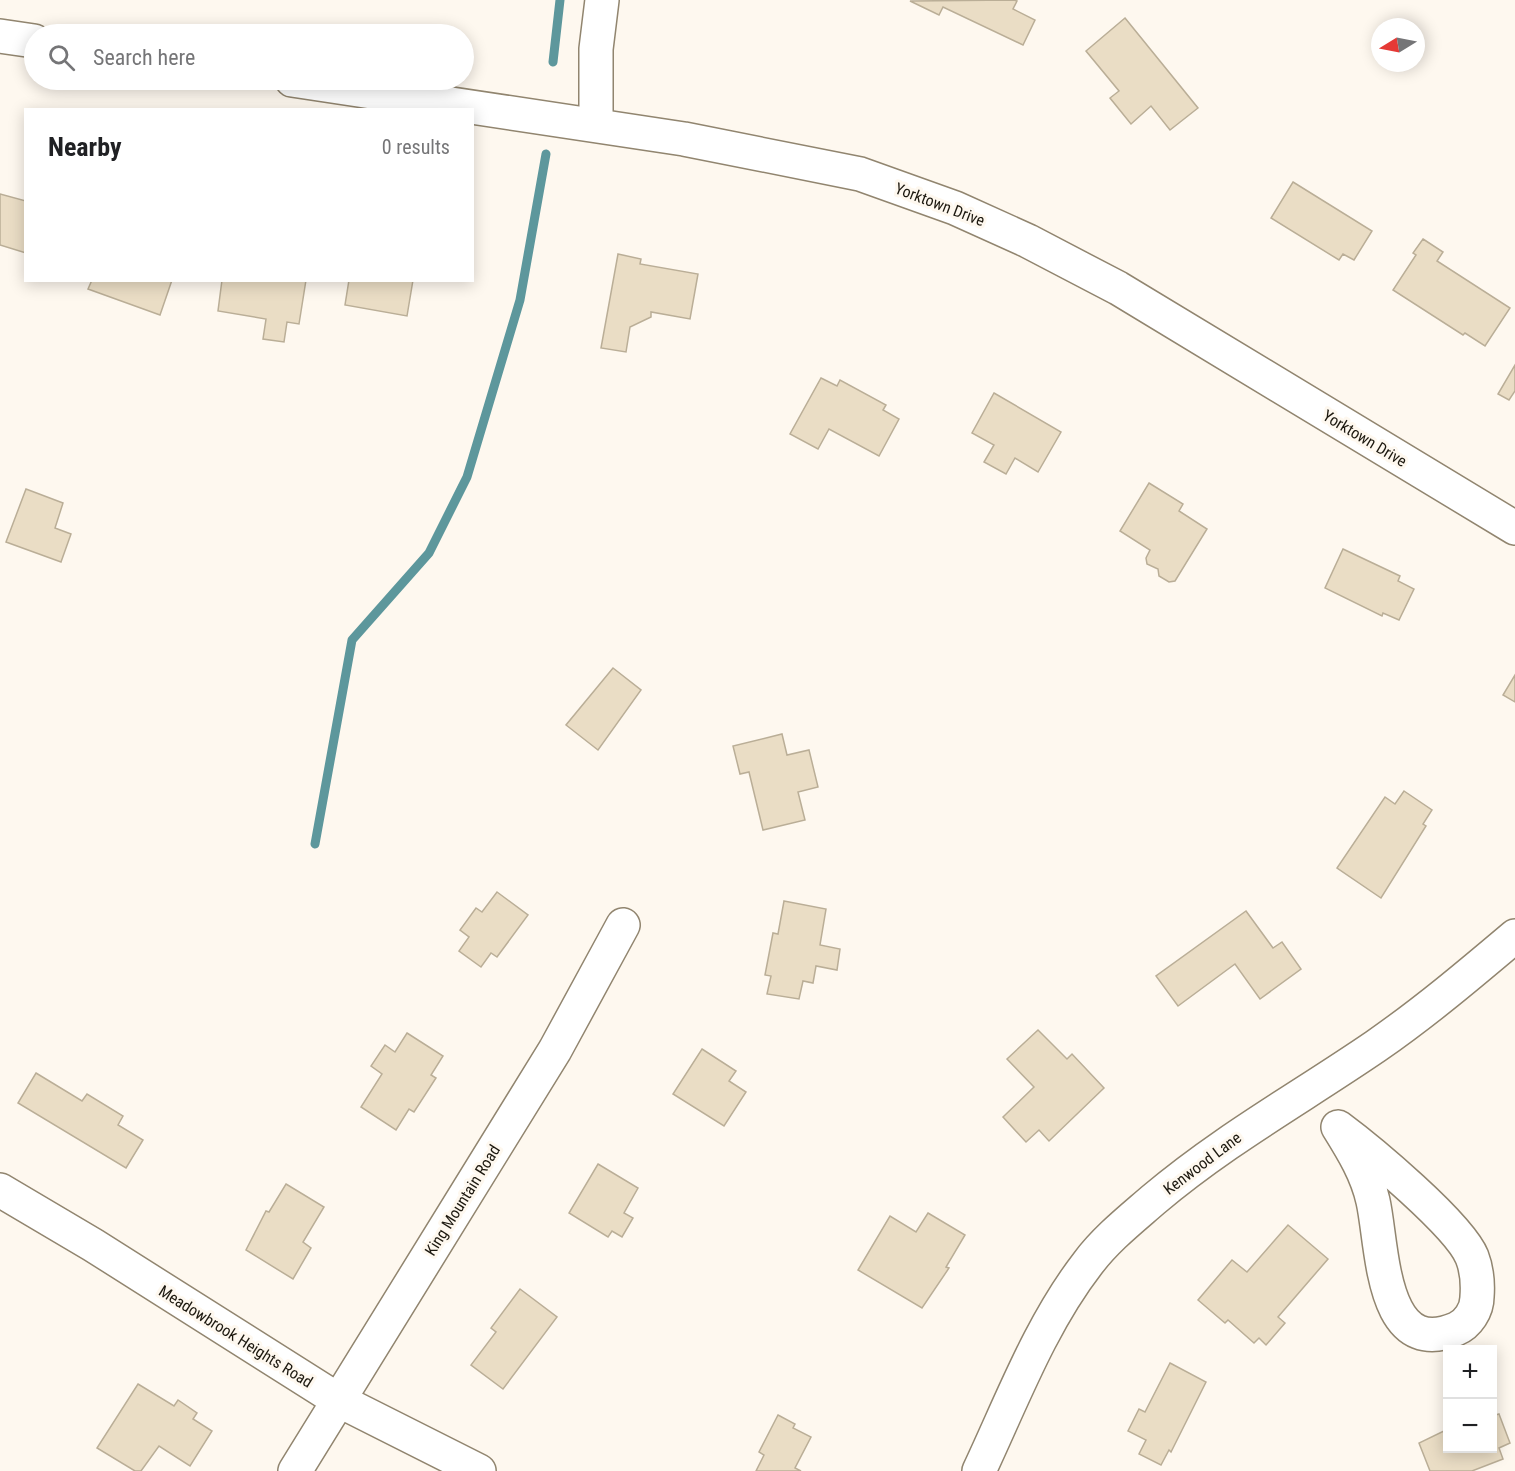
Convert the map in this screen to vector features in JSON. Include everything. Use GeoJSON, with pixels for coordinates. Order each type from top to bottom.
{"type":"FeatureCollection","features":[{"type":"Feature","properties":{"kind":"street"},"geometry":{"type":"LineString","coordinates":[[596,124],[596,49],[602,0]]}},
{"type":"Feature","properties":{"kind":"street"},"geometry":{"type":"LineString","coordinates":[[0,36],[24,40]]}},
{"type":"Feature","properties":{"kind":"street","name":"Yorktown Drive"},"geometry":{"type":"LineString","coordinates":[[361,90],[596,124],[860,174],[955,208],[1028,241],[1118,288],[1515,528]]}},
{"type":"Feature","properties":{"kind":"street","name":"King Mountain Road"},"geometry":{"type":"LineString","coordinates":[[295,1471],[555,1050],[623,925]]}},
{"type":"Feature","properties":{"kind":"street","name":"Kenwood Lane"},"geometry":{"type":"LineString","coordinates":[[979,1471],[1055,1311],[1089,1262],[1123,1226],[1195,1165],[1377,1045],[1458,984],[1515,936]]}},
{"type":"Feature","properties":{"kind":"street"},"geometry":{"type":"LineString","coordinates":[[1307,1091],[1338,1127],[1356,1156],[1369,1186],[1385,1283],[1398,1315],[1410,1328],[1426,1335],[1443,1334],[1459,1328],[1472,1317],[1477,1300],[1477,1275],[1472,1256],[1458,1236],[1370,1150],[1338,1127]]}},
{"type":"Feature","properties":{"kind":"street","name":"Meadowbrook Heights Road"},"geometry":{"type":"LineString","coordinates":[[0,1190],[93,1245],[338,1400],[478,1471]]}},
{"type":"Feature","properties":{"kind":"building"},"geometry":{"type":"Polygon","coordinates":[[[910,1],[1017,1],[1013,9],[1035,20],[1023,45],[943,7],[939,15],[910,1]]]}},
{"type":"Feature","properties":{"kind":"building"},"geometry":{"type":"Polygon","coordinates":[[[1125,18],[1198,108],[1170,130],[1151,106],[1131,124],[1110,98],[1119,91],[1086,51],[1125,18]]]}},
{"type":"Feature","properties":{"kind":"building"},"geometry":{"type":"Polygon","coordinates":[[[1293,182],[1372,231],[1354,260],[1343,254],[1339,260],[1271,218],[1293,182]]]}},
{"type":"Feature","properties":{"kind":"building"},"geometry":{"type":"Polygon","coordinates":[[[0,194],[24,200],[24,252],[0,245],[0,194]]]}},
{"type":"Feature","properties":{"kind":"building"},"geometry":{"type":"Polygon","coordinates":[[[1423,239],[1443,252],[1437,261],[1510,308],[1485,346],[1465,333],[1463,335],[1393,290],[1416,255],[1413,253],[1423,239]]]}},
{"type":"Feature","properties":{"kind":"building"},"geometry":{"type":"Polygon","coordinates":[[[618,254],[641,259],[640,264],[698,274],[690,319],[651,312],[651,317],[630,327],[626,352],[601,348],[618,254]]]}},
{"type":"Feature","properties":{"kind":"building"},"geometry":{"type":"Polygon","coordinates":[[[91,282],[171,282],[160,315],[88,289],[91,282]]]}},
{"type":"Feature","properties":{"kind":"building"},"geometry":{"type":"Polygon","coordinates":[[[222,282],[306,282],[299,324],[287,322],[284,342],[263,339],[266,319],[218,311],[222,282]]]}},
{"type":"Feature","properties":{"kind":"building"},"geometry":{"type":"Polygon","coordinates":[[[349,282],[413,282],[407,316],[345,305],[349,282]]]}},
{"type":"Feature","properties":{"kind":"building"},"geometry":{"type":"Polygon","coordinates":[[[1515,365],[1515,391],[1509,400],[1498,394],[1515,365]]]}},
{"type":"Feature","properties":{"kind":"building"},"geometry":{"type":"Polygon","coordinates":[[[821,378],[837,386],[840,380],[886,405],[883,410],[899,419],[879,456],[829,429],[818,449],[790,434],[821,378]]]}},
{"type":"Feature","properties":{"kind":"building"},"geometry":{"type":"Polygon","coordinates":[[[994,393],[1061,432],[1038,472],[1015,458],[1006,474],[984,462],[994,445],[972,433],[994,393]]]}},
{"type":"Feature","properties":{"kind":"building"},"geometry":{"type":"Polygon","coordinates":[[[1149,483],[1183,504],[1179,511],[1207,529],[1175,581],[1169,582],[1159,576],[1158,569],[1147,564],[1146,558],[1150,550],[1120,531],[1149,483]]]}},
{"type":"Feature","properties":{"kind":"building"},"geometry":{"type":"Polygon","coordinates":[[[26,489],[63,503],[55,528],[71,534],[61,562],[6,542],[26,489]]]}},
{"type":"Feature","properties":{"kind":"building"},"geometry":{"type":"Polygon","coordinates":[[[1343,549],[1400,576],[1398,581],[1414,589],[1399,620],[1383,613],[1382,616],[1325,588],[1343,549]]]}},
{"type":"Feature","properties":{"kind":"building"},"geometry":{"type":"Polygon","coordinates":[[[613,668],[641,690],[598,750],[566,725],[613,668]]]}},
{"type":"Feature","properties":{"kind":"building"},"geometry":{"type":"Polygon","coordinates":[[[1515,675],[1515,702],[1503,695],[1515,675]]]}},
{"type":"Feature","properties":{"kind":"building"},"geometry":{"type":"Polygon","coordinates":[[[782,734],[787,755],[809,750],[818,787],[798,792],[805,820],[763,830],[749,772],[740,774],[733,746],[782,734]]]}},
{"type":"Feature","properties":{"kind":"building"},"geometry":{"type":"Polygon","coordinates":[[[1404,791],[1432,810],[1423,824],[1426,826],[1381,898],[1337,868],[1385,797],[1395,804],[1404,791]]]}},
{"type":"Feature","properties":{"kind":"building"},"geometry":{"type":"Polygon","coordinates":[[[497,892],[528,915],[497,957],[491,953],[481,967],[459,951],[469,937],[460,930],[476,908],[482,912],[497,892]]]}},
{"type":"Feature","properties":{"kind":"building"},"geometry":{"type":"Polygon","coordinates":[[[784,901],[826,909],[820,945],[840,949],[837,970],[816,966],[813,983],[803,981],[799,999],[767,994],[771,976],[765,975],[773,933],[778,934],[784,901]]]}},
{"type":"Feature","properties":{"kind":"building"},"geometry":{"type":"Polygon","coordinates":[[[1246,911],[1273,948],[1282,942],[1301,969],[1260,999],[1235,964],[1178,1006],[1156,976],[1246,911]]]}},
{"type":"Feature","properties":{"kind":"building"},"geometry":{"type":"Polygon","coordinates":[[[1038,1030],[1067,1059],[1072,1054],[1104,1088],[1049,1141],[1039,1130],[1026,1142],[1003,1117],[1034,1087],[1007,1059],[1038,1030]]]}},
{"type":"Feature","properties":{"kind":"building"},"geometry":{"type":"Polygon","coordinates":[[[407,1033],[443,1056],[431,1075],[436,1078],[414,1112],[409,1109],[396,1130],[361,1107],[382,1074],[371,1066],[385,1045],[395,1052],[407,1033]]]}},
{"type":"Feature","properties":{"kind":"building"},"geometry":{"type":"Polygon","coordinates":[[[702,1049],[736,1071],[729,1081],[746,1092],[724,1126],[673,1094],[702,1049]]]}},
{"type":"Feature","properties":{"kind":"building"},"geometry":{"type":"Polygon","coordinates":[[[36,1073],[82,1101],[87,1094],[123,1116],[118,1125],[143,1140],[126,1168],[18,1103],[36,1073]]]}},
{"type":"Feature","properties":{"kind":"building"},"geometry":{"type":"Polygon","coordinates":[[[598,1164],[638,1188],[624,1213],[633,1218],[622,1237],[612,1231],[608,1237],[569,1213],[598,1164]]]}},
{"type":"Feature","properties":{"kind":"building"},"geometry":{"type":"Polygon","coordinates":[[[286,1184],[324,1207],[303,1242],[311,1248],[293,1279],[246,1250],[266,1211],[269,1212],[286,1184]]]}},
{"type":"Feature","properties":{"kind":"building"},"geometry":{"type":"Polygon","coordinates":[[[928,1213],[965,1235],[946,1267],[949,1268],[922,1308],[858,1270],[890,1216],[916,1232],[928,1213]]]}},
{"type":"Feature","properties":{"kind":"building"},"geometry":{"type":"Polygon","coordinates":[[[1288,1225],[1328,1259],[1278,1317],[1285,1323],[1266,1345],[1259,1338],[1254,1343],[1228,1320],[1225,1323],[1198,1300],[1232,1260],[1247,1272],[1288,1225]]]}},
{"type":"Feature","properties":{"kind":"building"},"geometry":{"type":"Polygon","coordinates":[[[520,1289],[557,1317],[503,1389],[471,1365],[496,1332],[491,1328],[520,1289]]]}},
{"type":"Feature","properties":{"kind":"building"},"geometry":{"type":"Polygon","coordinates":[[[1170,1363],[1206,1382],[1171,1452],[1169,1450],[1161,1465],[1139,1454],[1146,1440],[1128,1431],[1139,1409],[1145,1412],[1170,1363]]]}},
{"type":"Feature","properties":{"kind":"building"},"geometry":{"type":"Polygon","coordinates":[[[138,1384],[174,1406],[178,1400],[197,1413],[193,1419],[212,1431],[190,1466],[159,1446],[141,1471],[135,1471],[97,1448],[138,1384]]]}},
{"type":"Feature","properties":{"kind":"building"},"geometry":{"type":"Polygon","coordinates":[[[1499,1414],[1510,1443],[1499,1448],[1503,1459],[1472,1471],[1430,1471],[1419,1443],[1443,1431],[1443,1453],[1497,1453],[1497,1415],[1499,1414]]]}},
{"type":"Feature","properties":{"kind":"building"},"geometry":{"type":"Polygon","coordinates":[[[778,1415],[795,1424],[793,1428],[811,1437],[795,1468],[801,1471],[756,1471],[764,1455],[759,1452],[778,1415]]]}},
{"type":"Feature","properties":{"kind":"waterway"},"geometry":{"type":"LineString","coordinates":[[553,62],[560,0]]}},
{"type":"Feature","properties":{"kind":"waterway"},"geometry":{"type":"LineString","coordinates":[[315,844],[352,640],[429,553],[467,477],[520,300],[546,154]]}}]}
